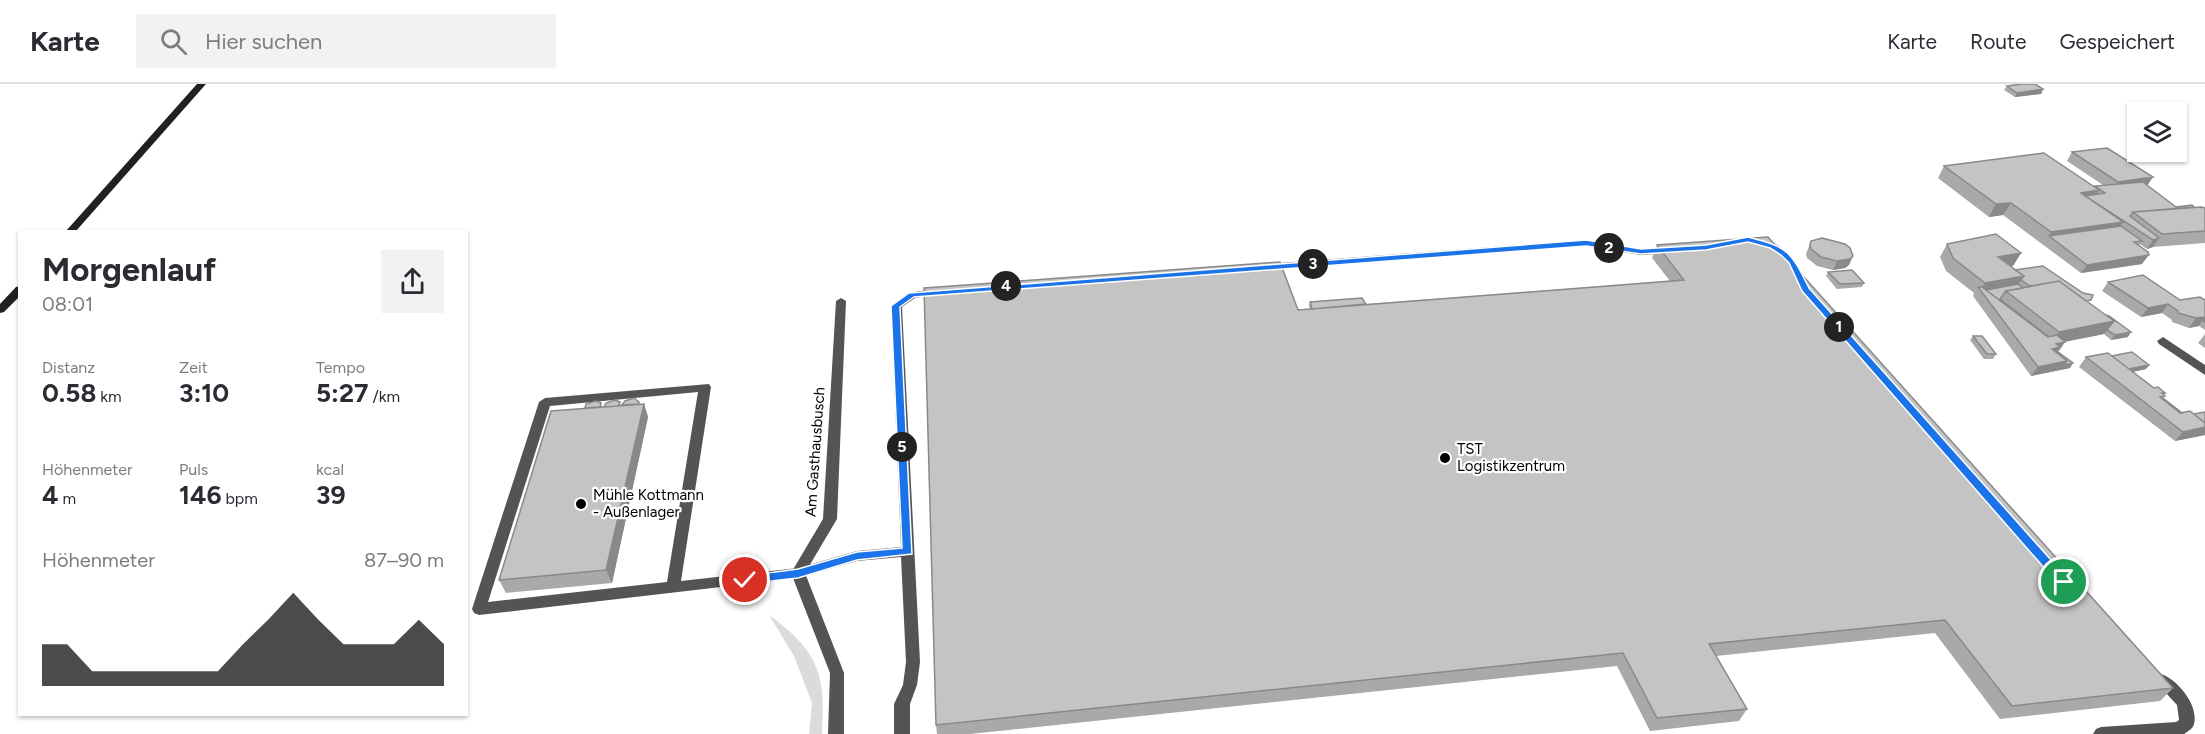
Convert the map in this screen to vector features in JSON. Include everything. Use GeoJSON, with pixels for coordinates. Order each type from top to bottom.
{"type":"FeatureCollection","features":[{"type":"Feature","properties":{"kind":"street"},"geometry":{"type":"LineString","coordinates":[[72,230],[202,84]]}},
{"type":"Feature","properties":{"kind":"street"},"geometry":{"type":"LineString","coordinates":[[1754,241],[1773,246],[1784,253],[1813,297]]}},
{"type":"Feature","properties":{"kind":"street"},"geometry":{"type":"LineString","coordinates":[[1251,268],[1586,243],[1641,252],[1685,249]]}},
{"type":"Feature","properties":{"kind":"street"},"geometry":{"type":"LineString","coordinates":[[0,310],[18,291]]}},
{"type":"Feature","properties":{"kind":"street"},"geometry":{"type":"LineString","coordinates":[[902,734],[902,704],[910,685],[913,662],[896,306],[912,295],[947,291]]}},
{"type":"Feature","properties":{"kind":"street","name":"Am Gasthausbusch"},"geometry":{"type":"LineString","coordinates":[[798,573],[830,519],[841,301]]}},
{"type":"Feature","properties":{"kind":"street"},"geometry":{"type":"LineString","coordinates":[[2163,341],[2205,371]]}},
{"type":"Feature","properties":{"kind":"street"},"geometry":{"type":"LineString","coordinates":[[673,588],[705,387],[545,402],[479,609],[673,588],[798,573],[857,556],[908,551]]}},
{"type":"Feature","properties":{"kind":"street"},"geometry":{"type":"LineString","coordinates":[[798,573],[837,674],[836,734]]}},
{"type":"Feature","properties":{"kind":"street"},"geometry":{"type":"LineString","coordinates":[[2101,734],[2180,729],[2187,723],[2184,702],[2169,685],[2151,674]]}},
{"type":"Feature","properties":{"kind":"shaded area"},"geometry":{"type":"Polygon","coordinates":[[[769,615],[799,640],[815,665],[822,695],[822,734],[809,734],[812,703],[794,656],[769,615]]]}},
{"type":"Feature","properties":{"kind":"building"},"geometry":{"type":"Polygon","coordinates":[[[2035,84],[2043,89],[2017,93],[2007,86],[2035,84]]]}},
{"type":"Feature","properties":{"kind":"building"},"geometry":{"type":"Polygon","coordinates":[[[2107,148],[2153,177],[2118,182],[2072,152],[2107,148]]]}},
{"type":"Feature","properties":{"kind":"building"},"geometry":{"type":"Polygon","coordinates":[[[2044,153],[2099,190],[2081,193],[2123,222],[2051,232],[2011,203],[1996,204],[1944,166],[2044,153]]]}},
{"type":"Feature","properties":{"kind":"building"},"geometry":{"type":"Polygon","coordinates":[[[2143,182],[2176,207],[2192,205],[2194,207],[2133,212],[2130,216],[2159,238],[2153,240],[2085,196],[2105,193],[2095,186],[2143,182]]]}},
{"type":"Feature","properties":{"kind":"building"},"geometry":{"type":"Polygon","coordinates":[[[2205,208],[2205,231],[2162,234],[2133,212],[2205,208]]]}},
{"type":"Feature","properties":{"kind":"building"},"geometry":{"type":"Polygon","coordinates":[[[2121,226],[2142,241],[2134,242],[2149,255],[2087,265],[2049,236],[2121,226]]]}},
{"type":"Feature","properties":{"kind":"building"},"geometry":{"type":"Polygon","coordinates":[[[1996,234],[2021,253],[1998,257],[2024,276],[1985,283],[1953,258],[1947,244],[1996,234]]]}},
{"type":"Feature","properties":{"kind":"building","name":"TST Logistikzentrum"},"geometry":{"type":"Polygon","coordinates":[[[1768,237],[2173,688],[2012,706],[1945,620],[1709,644],[1747,709],[1657,718],[1623,653],[936,725],[924,288],[1280,262],[1298,310],[1684,280],[1657,245],[1768,237]]]}},
{"type":"Feature","properties":{"kind":"building"},"geometry":{"type":"Polygon","coordinates":[[[1822,238],[1845,244],[1850,248],[1853,256],[1850,259],[1837,261],[1821,257],[1811,249],[1810,245],[1811,241],[1822,238]]]}},
{"type":"Feature","properties":{"kind":"building"},"geometry":{"type":"Polygon","coordinates":[[[2043,266],[2083,293],[2093,295],[2091,300],[2086,301],[2059,281],[2030,286],[2021,280],[2024,276],[2015,270],[2043,266]]]}},
{"type":"Feature","properties":{"kind":"building"},"geometry":{"type":"Polygon","coordinates":[[[1852,270],[1864,283],[1840,284],[1828,272],[1852,270]]]}},
{"type":"Feature","properties":{"kind":"building"},"geometry":{"type":"Polygon","coordinates":[[[2143,275],[2180,300],[2200,297],[2205,300],[2205,317],[2196,318],[2178,313],[2168,304],[2148,308],[2108,282],[2143,275]]]}},
{"type":"Feature","properties":{"kind":"building"},"geometry":{"type":"Polygon","coordinates":[[[2059,281],[2114,321],[2059,332],[2006,291],[2059,281]]]}},
{"type":"Feature","properties":{"kind":"building"},"geometry":{"type":"Polygon","coordinates":[[[2018,284],[2023,288],[2006,291],[2000,299],[2049,337],[1986,290],[2018,284]]]}},
{"type":"Feature","properties":{"kind":"building"},"geometry":{"type":"Polygon","coordinates":[[[1978,287],[1982,287],[2048,337],[2057,335],[2065,342],[2056,344],[2060,347],[2052,349],[2067,361],[2038,367],[1978,287]]]}},
{"type":"Feature","properties":{"kind":"building"},"geometry":{"type":"Polygon","coordinates":[[[1362,298],[1366,304],[1312,309],[1310,302],[1362,298]]]}},
{"type":"Feature","properties":{"kind":"building"},"geometry":{"type":"Polygon","coordinates":[[[2106,315],[2131,332],[2115,335],[2107,330],[2114,321],[2106,315]]]}},
{"type":"Feature","properties":{"kind":"building"},"geometry":{"type":"Polygon","coordinates":[[[1973,336],[1982,336],[1996,354],[1987,354],[1973,336]]]}},
{"type":"Feature","properties":{"kind":"building"},"geometry":{"type":"Polygon","coordinates":[[[2056,352],[2073,363],[2064,365],[2067,361],[2056,352]]]}},
{"type":"Feature","properties":{"kind":"building"},"geometry":{"type":"Polygon","coordinates":[[[2132,352],[2149,365],[2129,369],[2112,356],[2132,352]]]}},
{"type":"Feature","properties":{"kind":"building"},"geometry":{"type":"Polygon","coordinates":[[[2108,353],[2154,388],[2158,387],[2165,393],[2162,393],[2165,396],[2160,397],[2180,413],[2190,411],[2205,423],[2205,427],[2183,432],[2086,357],[2108,353]]]}},
{"type":"Feature","properties":{"kind":"building"},"geometry":{"type":"Polygon","coordinates":[[[634,398],[639,402],[638,404],[622,405],[625,401],[634,398]]]}},
{"type":"Feature","properties":{"kind":"building"},"geometry":{"type":"Polygon","coordinates":[[[2163,398],[2182,413],[2180,413],[2163,398]]]}},
{"type":"Feature","properties":{"kind":"building"},"geometry":{"type":"Polygon","coordinates":[[[615,400],[620,402],[618,406],[604,407],[606,403],[615,400]]]}},
{"type":"Feature","properties":{"kind":"building"},"geometry":{"type":"Polygon","coordinates":[[[596,401],[601,403],[600,407],[585,408],[586,404],[596,401]]]}},
{"type":"Feature","properties":{"kind":"building","name":"Mühle Kottmann - Außenlager"},"geometry":{"type":"Polygon","coordinates":[[[644,404],[606,570],[499,580],[551,411],[644,404]]]}},
{"type":"Feature","properties":{"kind":"building"},"geometry":{"type":"Polygon","coordinates":[[[2205,412],[2205,423],[2194,414],[2205,412]]]}},
{"type":"Feature","properties":{"kind":"place","name":"TST Logistikzentrum"},"geometry":{"type":"Point","coordinates":[1445,458]}},
{"type":"Feature","properties":{"kind":"place","name":"Mühle Kottmann - Außenlager"},"geometry":{"type":"Point","coordinates":[581,504]}},
{"type":"Feature","properties":{"kind":"route"},"geometry":{"type":"LineString","coordinates":[[745,580],[798,573],[857,556],[908,551],[896,306],[903,299],[912,295],[1586,243],[1641,252],[1706,247],[1748,240],[1773,246],[1784,253],[1792,262],[1805,289],[2064,582]]}}]}
